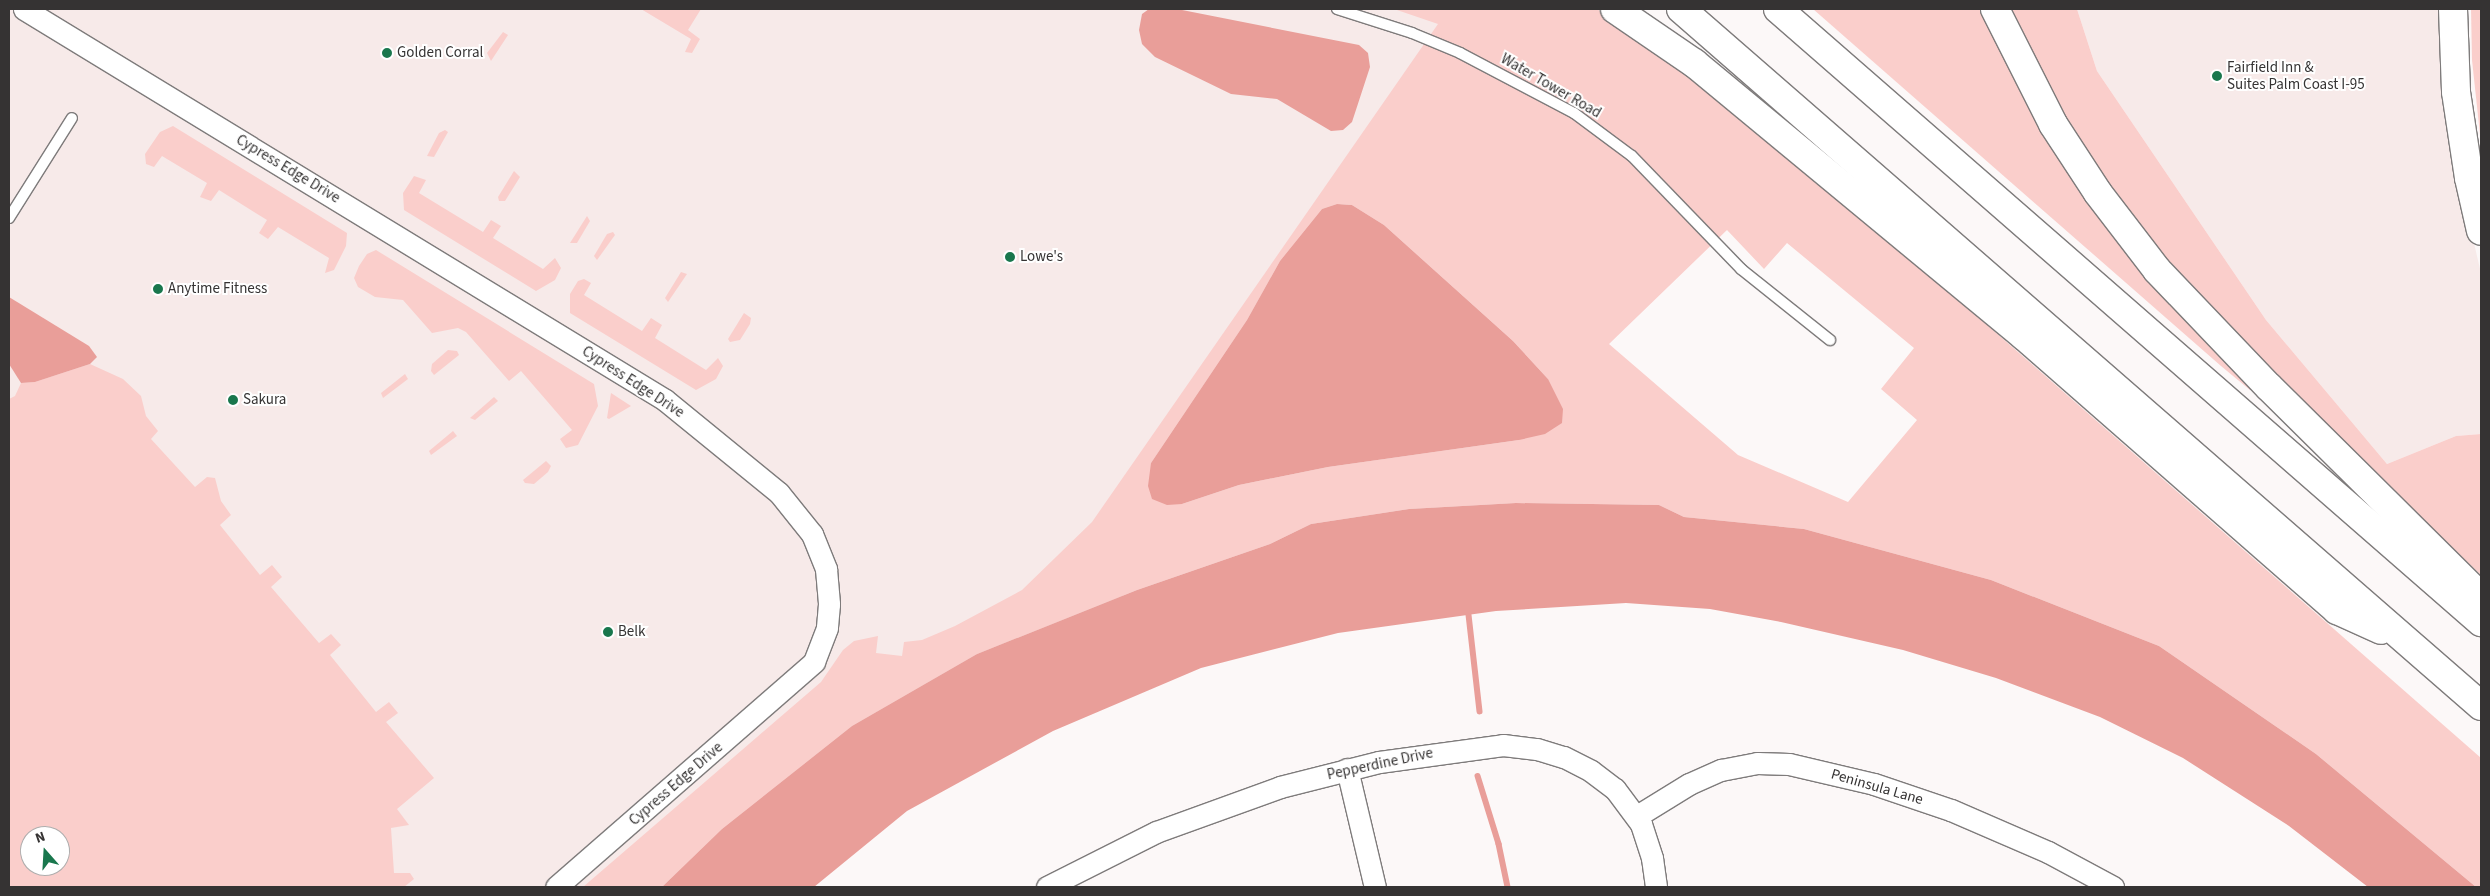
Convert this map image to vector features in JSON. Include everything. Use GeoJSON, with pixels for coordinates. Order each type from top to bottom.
{"type":"FeatureCollection","features":[{"type":"Feature","properties":{"kind":"main road"},"geometry":{"type":"LineString","coordinates":[[1615,9],[1694,63],[2024,336],[2337,610],[2407,642]]}},
{"type":"Feature","properties":{"kind":"main road"},"geometry":{"type":"LineString","coordinates":[[1681,9],[2481,706]]}},
{"type":"Feature","properties":{"kind":"main road"},"geometry":{"type":"LineString","coordinates":[[1778,9],[2481,622]]}},
{"type":"Feature","properties":{"kind":"main road"},"geometry":{"type":"LineString","coordinates":[[1995,9],[2054,124],[2098,193],[2157,270],[2268,387],[2481,597]]}},
{"type":"Feature","properties":{"kind":"main road"},"geometry":{"type":"LineString","coordinates":[[2453,9],[2456,92],[2469,178],[2481,231]]}},
{"type":"Feature","properties":{"kind":"street","name":"Cypress Edge Drive"},"geometry":{"type":"LineString","coordinates":[[24,9],[665,400],[779,493],[812,534],[826,568],[829,604],[827,628],[814,662],[556,887]]}},
{"type":"Feature","properties":{"kind":"street","name":"Pepperdine Drive"},"geometry":{"type":"LineString","coordinates":[[1047,887],[1092,862],[1179,822],[1272,790],[1347,770],[1423,754],[1524,746],[1551,752],[1590,771],[1615,790],[1637,816],[1652,858],[1656,887]]}},
{"type":"Feature","properties":{"kind":"street","name":"Peninsula Lane"},"geometry":{"type":"LineString","coordinates":[[1637,816],[1689,784],[1721,770],[1757,763],[1789,764],[1874,784],[1951,810],[2048,852],[2113,887]]}},
{"type":"Feature","properties":{"kind":"street"},"geometry":{"type":"LineString","coordinates":[[1347,770],[1374,887]]}},
{"type":"Feature","properties":{"kind":"lane","name":"Water Tower Road"},"geometry":{"type":"LineString","coordinates":[[1337,9],[1452,50],[1574,113],[1632,156],[1741,269],[1830,340]]}},
{"type":"Feature","properties":{"kind":"lane"},"geometry":{"type":"LineString","coordinates":[[9,218],[72,118]]}},
{"type":"Feature","properties":{"kind":"shaded area"},"geometry":{"type":"Polygon","coordinates":[[[9,9],[1449,9],[1123,596],[977,654],[662,887],[9,887],[9,9]]]}},
{"type":"Feature","properties":{"kind":"shaded area"},"geometry":{"type":"Polygon","coordinates":[[[641,9],[701,9],[688,30],[700,39],[692,53],[685,52],[691,39],[641,9]]]}},
{"type":"Feature","properties":{"kind":"shaded area"},"geometry":{"type":"Polygon","coordinates":[[[1149,9],[1177,9],[1359,45],[1368,53],[1370,67],[1352,122],[1343,130],[1331,131],[1277,99],[1231,94],[1155,57],[1142,44],[1139,30],[1142,14],[1149,9]]]}},
{"type":"Feature","properties":{"kind":"shaded area"},"geometry":{"type":"Polygon","coordinates":[[[1394,9],[1597,9],[1651,44],[1986,324],[2481,758],[2481,887],[2476,887],[2316,754],[2159,646],[1991,580],[1804,529],[1684,517],[1659,505],[1516,503],[1409,509],[1311,524],[1270,544],[1137,590],[977,654],[852,726],[722,829],[662,887],[583,887],[821,682],[843,650],[854,641],[878,636],[876,653],[902,656],[904,642],[922,640],[955,626],[1022,590],[1092,522],[1438,24],[1394,9]],[[1337,204],[1322,209],[1280,261],[1247,320],[1151,463],[1182,504],[1239,485],[1328,467],[1519,440],[1548,379],[1513,341],[1384,225],[1352,205],[1337,204]],[[1727,230],[1609,344],[1738,455],[1848,502],[1917,420],[1881,389],[1914,348],[1787,243],[1764,269],[1727,230]]]}},
{"type":"Feature","properties":{"kind":"shaded area"},"geometry":{"type":"Polygon","coordinates":[[[1813,9],[1988,9],[2005,48],[2260,390],[2250,390],[2221,366],[1813,9]]]}},
{"type":"Feature","properties":{"kind":"shaded area"},"geometry":{"type":"Polygon","coordinates":[[[2007,9],[2077,9],[2097,71],[2266,320],[2387,464],[2456,436],[2481,434],[2481,575],[2344,446],[2222,325],[2143,234],[2079,144],[2007,9]]]}},
{"type":"Feature","properties":{"kind":"shaded area"},"geometry":{"type":"Polygon","coordinates":[[[2077,9],[2438,9],[2462,192],[2481,273],[2481,434],[2456,436],[2387,464],[2266,320],[2097,71],[2077,9]]]}},
{"type":"Feature","properties":{"kind":"shaded area"},"geometry":{"type":"Polygon","coordinates":[[[2471,9],[2481,9],[2481,144],[2472,60],[2471,9]]]}},
{"type":"Feature","properties":{"kind":"shaded area"},"geometry":{"type":"Polygon","coordinates":[[[503,32],[508,35],[491,61],[487,53],[503,32]]]}},
{"type":"Feature","properties":{"kind":"shaded area"},"geometry":{"type":"Polygon","coordinates":[[[173,126],[347,233],[346,246],[334,270],[325,273],[329,258],[278,227],[268,239],[259,233],[267,220],[219,190],[211,201],[200,197],[207,183],[162,156],[154,167],[146,164],[145,154],[160,132],[173,126]]]}},
{"type":"Feature","properties":{"kind":"shaded area"},"geometry":{"type":"Polygon","coordinates":[[[445,130],[448,132],[434,157],[427,156],[439,133],[445,130]]]}},
{"type":"Feature","properties":{"kind":"shaded area"},"geometry":{"type":"Polygon","coordinates":[[[514,171],[520,177],[505,201],[499,201],[498,197],[514,171]]]}},
{"type":"Feature","properties":{"kind":"shaded area"},"geometry":{"type":"Polygon","coordinates":[[[414,176],[426,180],[419,193],[483,232],[491,220],[501,226],[493,238],[543,269],[555,258],[561,268],[555,280],[536,291],[404,210],[403,193],[414,176]]]}},
{"type":"Feature","properties":{"kind":"shaded area"},"geometry":{"type":"Polygon","coordinates":[[[1337,204],[1352,205],[1384,225],[1513,341],[1548,379],[1563,409],[1562,423],[1545,434],[1519,440],[1328,467],[1239,485],[1182,504],[1167,505],[1152,499],[1148,486],[1151,463],[1247,320],[1280,261],[1322,209],[1337,204]]]}},
{"type":"Feature","properties":{"kind":"shaded area"},"geometry":{"type":"Polygon","coordinates":[[[587,216],[590,221],[577,243],[570,243],[587,216]]]}},
{"type":"Feature","properties":{"kind":"shaded area"},"geometry":{"type":"Polygon","coordinates":[[[613,232],[615,235],[597,260],[594,256],[607,234],[613,232]]]}},
{"type":"Feature","properties":{"kind":"shaded area"},"geometry":{"type":"Polygon","coordinates":[[[376,250],[594,384],[598,406],[578,445],[566,448],[560,439],[572,430],[521,371],[509,381],[466,332],[458,328],[432,333],[403,300],[375,297],[358,287],[354,278],[359,266],[367,254],[376,250]]]}},
{"type":"Feature","properties":{"kind":"shaded area"},"geometry":{"type":"Polygon","coordinates":[[[681,272],[687,274],[668,302],[665,298],[681,272]]]}},
{"type":"Feature","properties":{"kind":"shaded area"},"geometry":{"type":"Polygon","coordinates":[[[584,279],[591,283],[584,295],[642,331],[651,318],[662,325],[655,338],[706,370],[718,358],[723,366],[716,379],[696,390],[570,313],[570,294],[578,281],[584,279]]]}},
{"type":"Feature","properties":{"kind":"shaded area"},"geometry":{"type":"Polygon","coordinates":[[[9,297],[89,346],[97,357],[90,364],[35,382],[21,383],[9,364],[9,297]]]}},
{"type":"Feature","properties":{"kind":"shaded area"},"geometry":{"type":"Polygon","coordinates":[[[744,313],[751,318],[750,324],[740,340],[730,342],[728,339],[744,313]]]}},
{"type":"Feature","properties":{"kind":"shaded area"},"geometry":{"type":"Polygon","coordinates":[[[448,350],[457,351],[459,355],[434,375],[431,371],[432,364],[448,350]]]}},
{"type":"Feature","properties":{"kind":"shaded area"},"geometry":{"type":"Polygon","coordinates":[[[90,364],[123,379],[141,396],[146,416],[158,431],[151,439],[195,487],[207,477],[215,478],[221,501],[231,515],[220,525],[260,575],[272,565],[282,577],[271,587],[319,643],[331,634],[341,645],[330,655],[376,712],[389,702],[398,713],[386,722],[434,778],[397,809],[409,825],[391,828],[394,873],[410,873],[414,879],[404,887],[9,887],[9,399],[15,396],[21,383],[35,382],[90,364]]]}},
{"type":"Feature","properties":{"kind":"shaded area"},"geometry":{"type":"Polygon","coordinates":[[[405,374],[408,379],[383,398],[381,393],[405,374]]]}},
{"type":"Feature","properties":{"kind":"shaded area"},"geometry":{"type":"Polygon","coordinates":[[[611,393],[631,406],[609,419],[607,418],[611,393]]]}},
{"type":"Feature","properties":{"kind":"shaded area"},"geometry":{"type":"Polygon","coordinates":[[[494,397],[498,401],[475,420],[470,418],[494,397]]]}},
{"type":"Feature","properties":{"kind":"shaded area"},"geometry":{"type":"Polygon","coordinates":[[[453,431],[457,436],[431,455],[429,451],[453,431]]]}},
{"type":"Feature","properties":{"kind":"shaded area"},"geometry":{"type":"Polygon","coordinates":[[[546,461],[551,466],[548,472],[534,484],[525,483],[523,480],[546,461]]]}},
{"type":"Feature","properties":{"kind":"shaded area"},"geometry":{"type":"Polygon","coordinates":[[[1516,503],[1659,505],[1684,517],[1804,529],[1991,580],[2159,646],[2316,754],[2476,887],[2368,887],[2289,826],[2183,758],[2100,717],[1996,678],[1903,650],[1781,622],[1710,609],[1626,603],[1496,611],[1338,633],[1201,668],[1053,731],[907,811],[814,887],[662,887],[722,829],[852,726],[977,654],[1137,590],[1270,544],[1311,524],[1409,509],[1516,503]]]}},
{"type":"Feature","properties":{"kind":"waterway"},"geometry":{"type":"LineString","coordinates":[[1469,615],[1480,711]]}},
{"type":"Feature","properties":{"kind":"waterway"},"geometry":{"type":"LineString","coordinates":[[1478,776],[1499,844],[1508,887]]}},
{"type":"Feature","properties":{"kind":"place","name":"Golden Corral"},"geometry":{"type":"Point","coordinates":[387,53]}},
{"type":"Feature","properties":{"kind":"place","name":"Fairfield Inn & Suites Palm Coast I-95"},"geometry":{"type":"Point","coordinates":[2217,76]}},
{"type":"Feature","properties":{"kind":"place","name":"Lowe's"},"geometry":{"type":"Point","coordinates":[1010,257]}},
{"type":"Feature","properties":{"kind":"place","name":"Anytime Fitness"},"geometry":{"type":"Point","coordinates":[158,289]}},
{"type":"Feature","properties":{"kind":"place","name":"Sakura"},"geometry":{"type":"Point","coordinates":[233,400]}},
{"type":"Feature","properties":{"kind":"place","name":"Belk"},"geometry":{"type":"Point","coordinates":[608,632]}}]}
